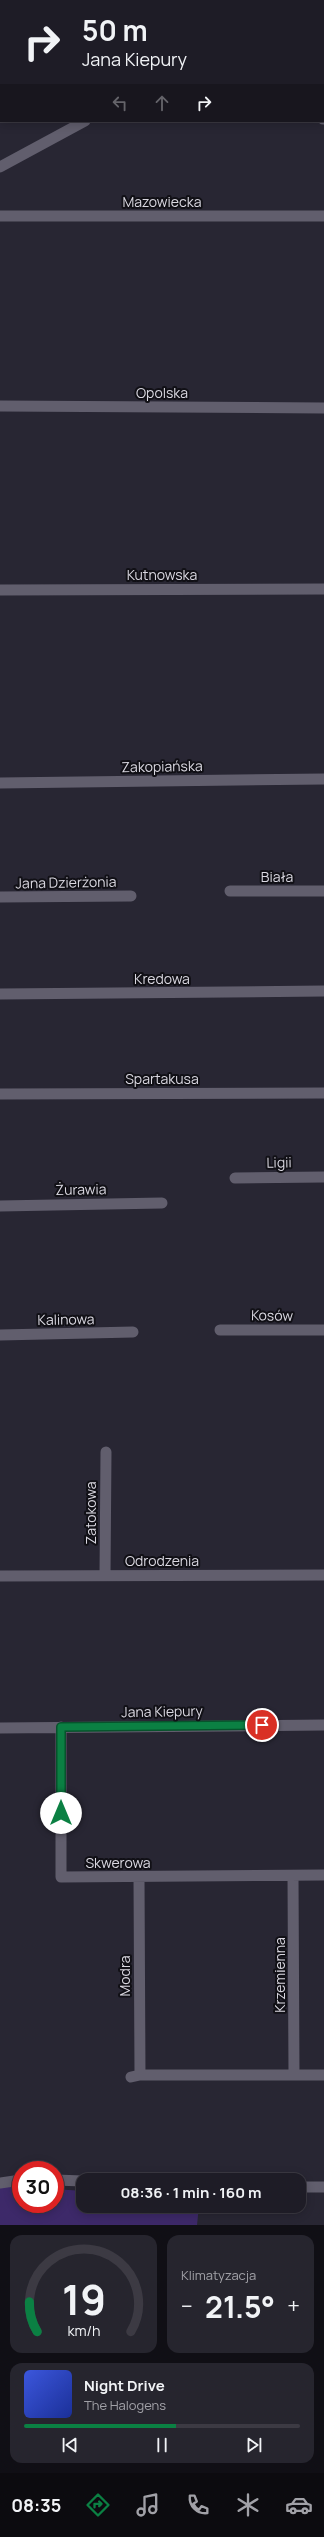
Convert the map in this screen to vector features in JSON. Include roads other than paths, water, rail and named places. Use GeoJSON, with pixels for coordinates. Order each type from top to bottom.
{"type":"FeatureCollection","features":[{"type":"Feature","properties":{"kind":"street"},"geometry":{"type":"LineString","coordinates":[[0,167],[83,122]]}},
{"type":"Feature","properties":{"kind":"street","name":"Mazowiecka"},"geometry":{"type":"LineString","coordinates":[[0,216],[324,216]]}},
{"type":"Feature","properties":{"kind":"street","name":"Opolska"},"geometry":{"type":"LineString","coordinates":[[0,406],[324,408]]}},
{"type":"Feature","properties":{"kind":"street","name":"Kutnowska"},"geometry":{"type":"LineString","coordinates":[[0,590],[324,589]]}},
{"type":"Feature","properties":{"kind":"street","name":"Zakopiańska"},"geometry":{"type":"LineString","coordinates":[[0,783],[324,779]]}},
{"type":"Feature","properties":{"kind":"street","name":"Biała"},"geometry":{"type":"LineString","coordinates":[[230,891],[324,891]]}},
{"type":"Feature","properties":{"kind":"street","name":"Jana Dzierżonia"},"geometry":{"type":"LineString","coordinates":[[0,898],[132,896]]}},
{"type":"Feature","properties":{"kind":"street","name":"Kredowa"},"geometry":{"type":"LineString","coordinates":[[0,994],[324,991]]}},
{"type":"Feature","properties":{"kind":"street","name":"Spartakusa"},"geometry":{"type":"LineString","coordinates":[[0,1094],[324,1093]]}},
{"type":"Feature","properties":{"kind":"street","name":"Ligii"},"geometry":{"type":"LineString","coordinates":[[235,1178],[324,1177]]}},
{"type":"Feature","properties":{"kind":"street","name":"Żurawia"},"geometry":{"type":"LineString","coordinates":[[0,1206],[162,1203]]}},
{"type":"Feature","properties":{"kind":"street","name":"Kosów"},"geometry":{"type":"LineString","coordinates":[[220,1330],[324,1330]]}},
{"type":"Feature","properties":{"kind":"street","name":"Kalinowa"},"geometry":{"type":"LineString","coordinates":[[0,1335],[133,1332]]}},
{"type":"Feature","properties":{"kind":"street","name":"Zatokowa"},"geometry":{"type":"LineString","coordinates":[[105,1575],[106,1452]]}},
{"type":"Feature","properties":{"kind":"street","name":"Odrodzenia"},"geometry":{"type":"LineString","coordinates":[[0,1576],[324,1575]]}},
{"type":"Feature","properties":{"kind":"street","name":"Jana Kiepury"},"geometry":{"type":"LineString","coordinates":[[0,1728],[324,1724]]}},
{"type":"Feature","properties":{"kind":"street","name":"Skwerowa"},"geometry":{"type":"LineString","coordinates":[[61,1727],[61,1877],[139,1878],[324,1875]]}},
{"type":"Feature","properties":{"kind":"street","name":"Krzemienna"},"geometry":{"type":"LineString","coordinates":[[293,1876],[294,2075]]}},
{"type":"Feature","properties":{"kind":"street","name":"Modra"},"geometry":{"type":"LineString","coordinates":[[139,1878],[136,2076],[294,2075]]}},
{"type":"Feature","properties":{"kind":"street"},"geometry":{"type":"LineString","coordinates":[[294,2075],[324,2075]]}},
{"type":"Feature","properties":{"kind":"street"},"geometry":{"type":"LineString","coordinates":[[64,2180],[76,2181]]}},
{"type":"Feature","properties":{"kind":"street"},"geometry":{"type":"LineString","coordinates":[[0,2183],[12,2181]]}},
{"type":"Feature","properties":{"kind":"street"},"geometry":{"type":"LineString","coordinates":[[306,2186],[324,2187]]}}]}
